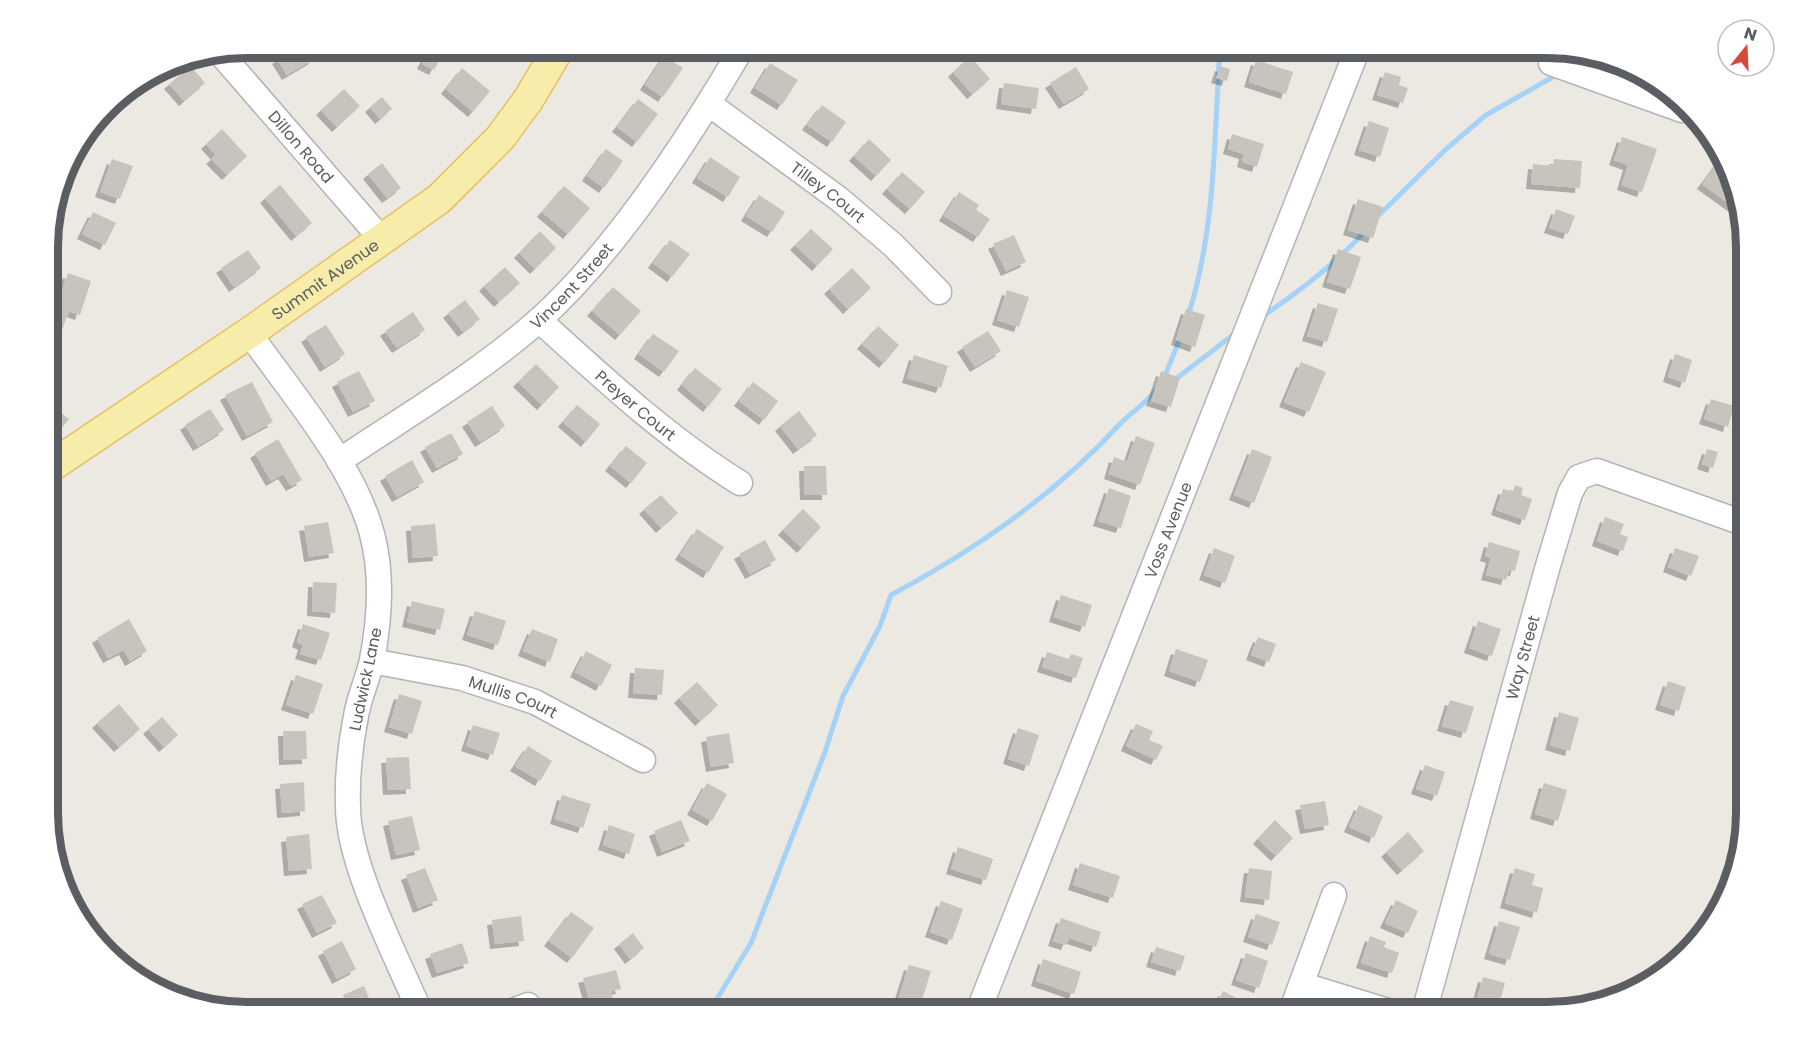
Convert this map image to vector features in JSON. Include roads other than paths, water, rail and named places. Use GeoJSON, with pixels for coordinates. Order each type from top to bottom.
{"type":"FeatureCollection","features":[{"type":"Feature","properties":{"kind":"main road","name":"Summit Avenue"},"geometry":{"type":"LineString","coordinates":[[59,461],[383,241],[440,199],[500,138],[528,100],[552,59]]}},
{"type":"Feature","properties":{"kind":"street","name":"Vincent Street"},"geometry":{"type":"LineString","coordinates":[[339,461],[469,373],[539,320],[589,269],[615,235],[709,104],[735,59]]}},
{"type":"Feature","properties":{"kind":"street","name":"Voss Avenue"},"geometry":{"type":"LineString","coordinates":[[982,1001],[1354,59]]}},
{"type":"Feature","properties":{"kind":"street","name":"Dillon Road"},"geometry":{"type":"LineString","coordinates":[[226,60],[383,241]]}},
{"type":"Feature","properties":{"kind":"street"},"geometry":{"type":"LineString","coordinates":[[1551,63],[1672,106]]}},
{"type":"Feature","properties":{"kind":"street","name":"Tilley Court"},"geometry":{"type":"LineString","coordinates":[[709,104],[839,199],[893,244],[939,292]]}},
{"type":"Feature","properties":{"kind":"street","name":"Preyer Court"},"geometry":{"type":"LineString","coordinates":[[539,320],[624,397],[704,460],[740,483]]}},
{"type":"Feature","properties":{"kind":"street","name":"Ludwick Lane"},"geometry":{"type":"LineString","coordinates":[[249,333],[339,461],[360,501],[372,533],[380,574],[379,611],[372,661],[356,716],[347,810],[368,891],[416,1002]]}},
{"type":"Feature","properties":{"kind":"street","name":"Way Street"},"geometry":{"type":"LineString","coordinates":[[1427,1001],[1547,568],[1570,493],[1579,477],[1596,471],[1735,520]]}},
{"type":"Feature","properties":{"kind":"street","name":"Mullis Court"},"geometry":{"type":"LineString","coordinates":[[372,661],[462,678],[535,702],[643,760]]}},
{"type":"Feature","properties":{"kind":"street"},"geometry":{"type":"LineString","coordinates":[[1296,1001],[1335,895]]}},
{"type":"Feature","properties":{"kind":"street"},"geometry":{"type":"LineString","coordinates":[[1303,985],[1356,1001]]}},
{"type":"Feature","properties":{"kind":"waterway"},"geometry":{"type":"LineString","coordinates":[[1188,316],[1197,283],[1209,217],[1219,59]]}},
{"type":"Feature","properties":{"kind":"waterway"},"geometry":{"type":"LineString","coordinates":[[1573,64],[1578,61]]}},
{"type":"Feature","properties":{"kind":"waterway"},"geometry":{"type":"LineString","coordinates":[[1376,218],[1445,150],[1486,115],[1560,73]]}},
{"type":"Feature","properties":{"kind":"waterway"},"geometry":{"type":"LineString","coordinates":[[1263,316],[1317,276],[1366,230]]}},
{"type":"Feature","properties":{"kind":"waterway"},"geometry":{"type":"LineString","coordinates":[[1173,381],[1237,332]]}},
{"type":"Feature","properties":{"kind":"waterway"},"geometry":{"type":"LineString","coordinates":[[1164,378],[1181,336]]}},
{"type":"Feature","properties":{"kind":"waterway"},"geometry":{"type":"LineString","coordinates":[[715,1002],[751,943],[825,752],[843,696],[880,626],[891,595],[984,540],[1042,497],[1096,449],[1158,388]]}}]}
